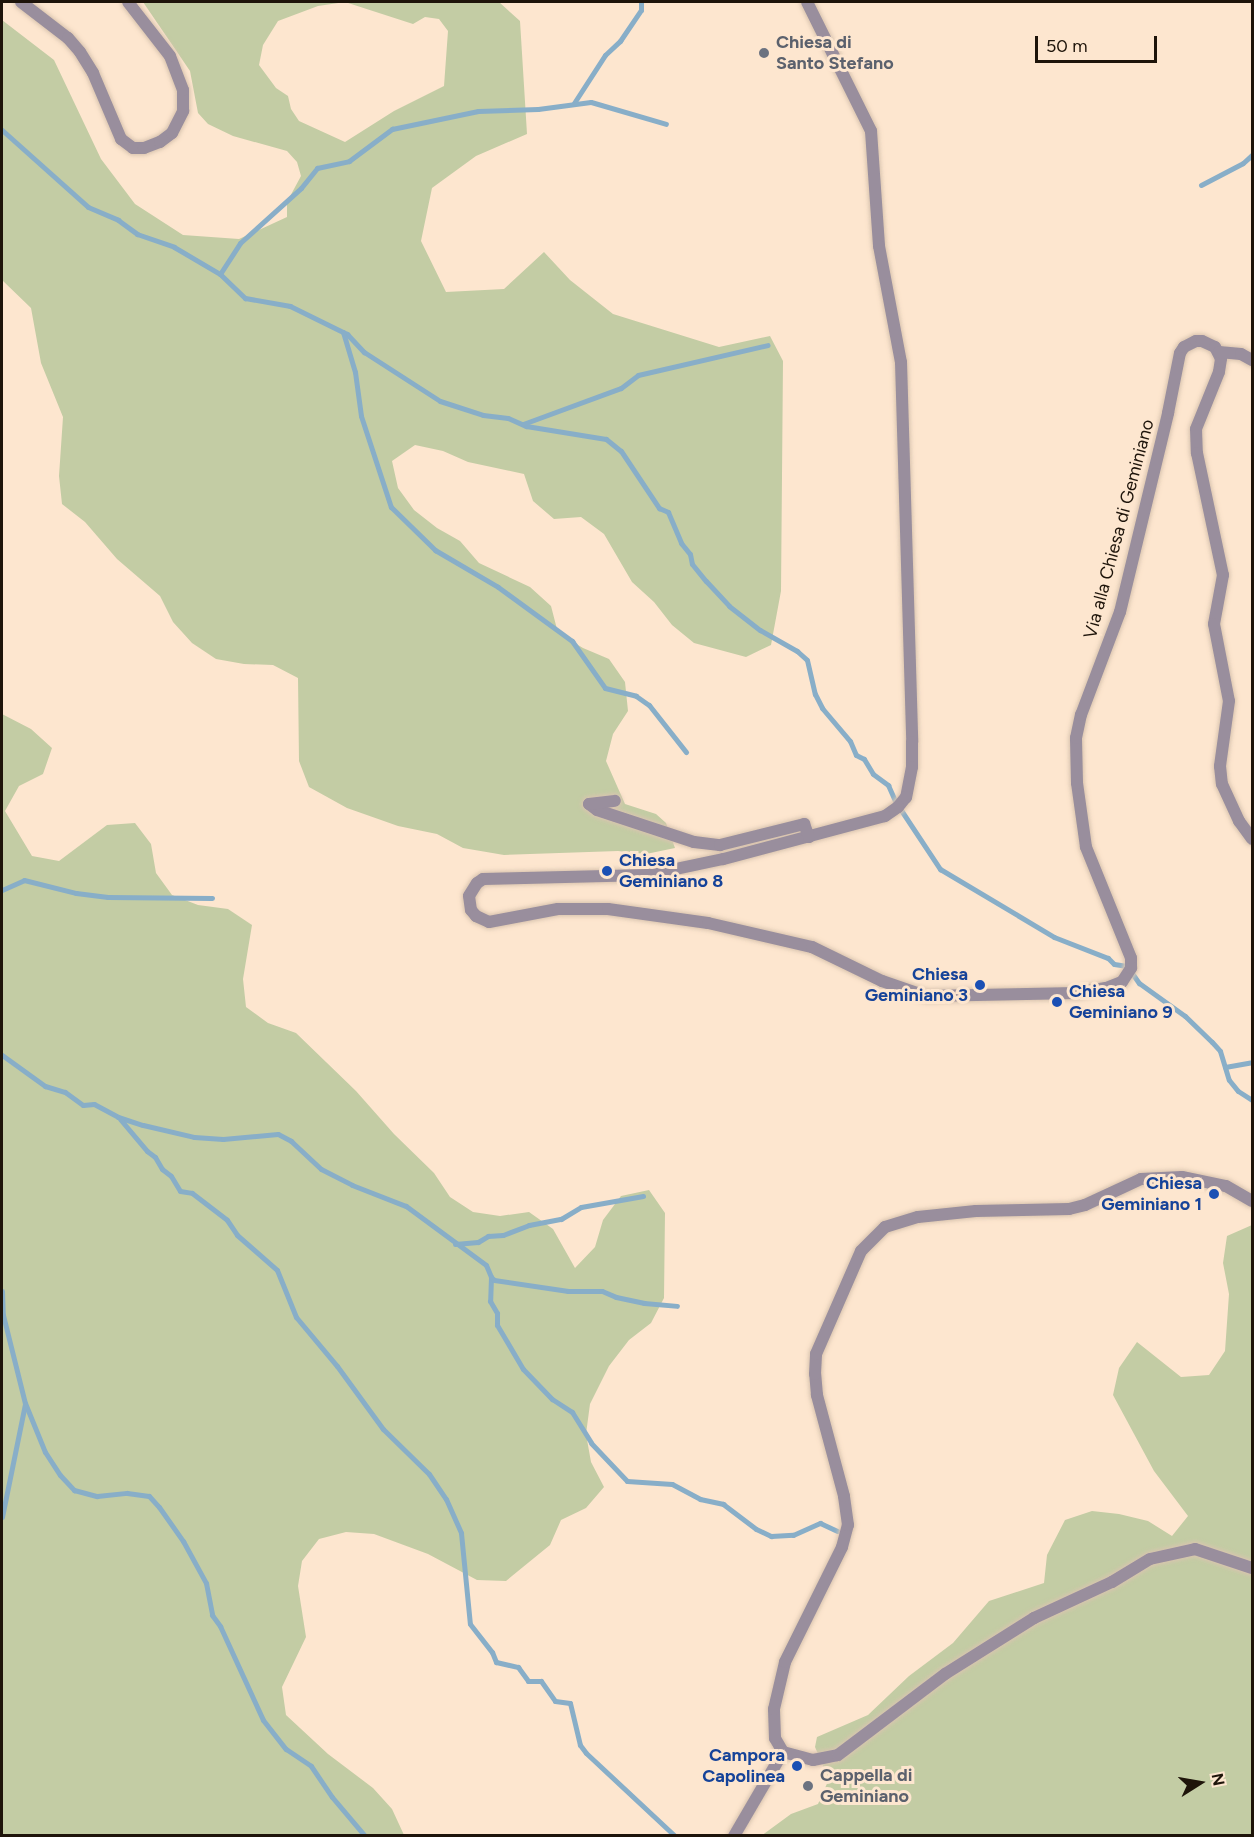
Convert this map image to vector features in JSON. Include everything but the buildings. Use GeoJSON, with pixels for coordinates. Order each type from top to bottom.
{"type":"FeatureCollection","features":[{"type":"Feature","properties":{"kind":"street"},"geometry":{"type":"LineString","coordinates":[[21,2],[68,38],[80,52],[93,73],[121,139],[133,148],[144,148],[160,142],[172,133],[183,111],[183,90],[170,56],[128,2]]}},
{"type":"Feature","properties":{"kind":"street","name":"Via alla Chiesa di Geminiano"},"geometry":{"type":"LineString","coordinates":[[807,2],[872,131],[879,246],[901,362],[912,767],[906,797],[898,807],[885,816],[723,859],[646,875],[483,879],[472,889],[469,903],[476,916],[489,922],[558,909],[608,909],[708,923],[812,947],[882,981],[926,996],[1077,993],[1106,988],[1122,982],[1131,968],[1131,958],[1086,848],[1077,783],[1077,738],[1081,715],[1120,612],[1168,413],[1180,353],[1189,343],[1202,341],[1215,347],[1219,352]]}},
{"type":"Feature","properties":{"kind":"street"},"geometry":{"type":"LineString","coordinates":[[1252,360],[1241,354],[1219,352],[1219,372],[1196,429],[1197,453],[1223,575],[1214,624],[1229,700],[1220,766],[1222,784],[1239,820],[1252,839]]}},
{"type":"Feature","properties":{"kind":"street"},"geometry":{"type":"LineString","coordinates":[[615,801],[589,804],[597,810],[694,842],[720,845],[804,824],[809,837]]}},
{"type":"Feature","properties":{"kind":"street"},"geometry":{"type":"LineString","coordinates":[[1252,1201],[1226,1186],[1182,1177],[1162,1176],[1122,1186],[1085,1205],[1069,1209],[976,1211],[918,1217],[885,1227],[861,1251],[816,1354],[815,1374],[849,1525],[842,1547],[785,1662],[774,1709],[775,1738],[783,1752],[813,1760],[838,1755],[945,1674],[1024,1624],[1112,1582],[1150,1559],[1195,1549],[1252,1568]]}},
{"type":"Feature","properties":{"kind":"street"},"geometry":{"type":"LineString","coordinates":[[734,1836],[783,1752]]}},
{"type":"Feature","properties":{"kind":"green space"},"geometry":{"type":"Polygon","coordinates":[[[143,2],[345,2],[499,2],[520,21],[527,134],[476,156],[432,188],[421,241],[446,292],[504,289],[544,252],[570,280],[613,314],[719,347],[770,336],[783,361],[781,591],[771,645],[746,657],[694,643],[672,625],[654,602],[632,582],[604,534],[581,517],[554,519],[533,501],[524,474],[468,462],[443,451],[415,445],[392,461],[398,488],[414,510],[437,528],[460,541],[479,563],[530,587],[551,606],[558,633],[583,648],[609,659],[625,682],[628,711],[613,734],[606,761],[625,804],[656,814],[666,823],[675,848],[646,854],[618,851],[504,855],[463,848],[437,834],[398,826],[347,808],[309,787],[299,761],[298,678],[273,665],[244,664],[216,659],[192,643],[173,622],[160,596],[117,559],[85,522],[62,504],[59,476],[63,417],[41,363],[31,308],[2,280],[2,20],[54,60],[101,159],[135,204],[183,235],[239,239],[287,217],[287,202],[301,176],[297,162],[287,151],[233,136],[208,124],[198,113],[190,71],[143,2]],[[345,2],[318,6],[278,21],[263,45],[259,65],[276,88],[288,96],[291,109],[299,121],[345,142],[394,111],[444,86],[448,31],[439,19],[425,17],[413,24],[345,2]]]}},
{"type":"Feature","properties":{"kind":"green space"},"geometry":{"type":"Polygon","coordinates":[[[2,714],[31,729],[52,748],[43,774],[19,786],[5,811],[32,856],[59,861],[107,825],[135,823],[151,844],[156,873],[172,895],[198,905],[228,909],[252,925],[243,979],[246,1007],[268,1023],[296,1033],[356,1091],[394,1134],[434,1173],[450,1197],[473,1212],[500,1216],[529,1212],[553,1229],[575,1268],[595,1247],[603,1220],[621,1196],[649,1190],[665,1213],[664,1298],[651,1323],[629,1340],[609,1366],[590,1404],[586,1434],[591,1462],[604,1487],[586,1508],[561,1520],[550,1545],[506,1581],[477,1580],[428,1554],[374,1534],[346,1532],[319,1539],[302,1561],[298,1586],[306,1637],[282,1687],[286,1715],[328,1754],[373,1788],[392,1809],[404,1835],[2,1835],[2,714]]]}},
{"type":"Feature","properties":{"kind":"green space"},"geometry":{"type":"Polygon","coordinates":[[[1252,1225],[1252,1835],[761,1836],[791,1814],[818,1804],[829,1779],[815,1747],[817,1737],[868,1715],[909,1676],[953,1643],[989,1601],[1044,1583],[1047,1555],[1065,1520],[1092,1511],[1119,1514],[1148,1521],[1172,1536],[1188,1516],[1154,1471],[1113,1395],[1119,1368],[1137,1342],[1181,1377],[1209,1375],[1225,1351],[1229,1294],[1223,1263],[1227,1236],[1252,1225]]]}},
{"type":"Feature","properties":{"kind":"waterway"},"geometry":{"type":"LineString","coordinates":[[574,103],[605,55],[620,41],[641,10],[641,2]]}},
{"type":"Feature","properties":{"kind":"waterway"},"geometry":{"type":"LineString","coordinates":[[220,274],[240,243],[301,188],[317,168],[349,161],[392,129],[478,111],[538,109],[591,102],[666,124]]}},
{"type":"Feature","properties":{"kind":"waterway"},"geometry":{"type":"LineString","coordinates":[[2,130],[88,207],[118,220],[137,234],[174,247],[220,274],[245,298],[290,306],[347,334],[364,352],[440,401],[483,415],[508,418],[526,426],[606,439],[621,451],[659,508],[668,512],[681,543],[690,554],[692,564],[706,581],[729,606],[760,630],[797,651],[807,660],[815,694],[822,708],[850,741],[856,755],[864,759],[873,774],[888,785],[895,801],[940,869],[1054,937],[1108,958],[1114,964],[1127,966],[1139,983],[1185,1016],[1212,1042],[1220,1051],[1229,1080],[1238,1091],[1252,1100]]}},
{"type":"Feature","properties":{"kind":"waterway"},"geometry":{"type":"LineString","coordinates":[[1201,185],[1243,163],[1252,155]]}},
{"type":"Feature","properties":{"kind":"waterway"},"geometry":{"type":"LineString","coordinates":[[343,332],[355,372],[361,416],[391,507],[435,550],[498,587],[572,641],[605,688],[636,696],[649,705],[686,752]]}},
{"type":"Feature","properties":{"kind":"waterway"},"geometry":{"type":"LineString","coordinates":[[523,424],[621,388],[638,375],[768,345]]}},
{"type":"Feature","properties":{"kind":"waterway"},"geometry":{"type":"LineString","coordinates":[[2,890],[24,880],[76,893],[108,897],[212,898]]}},
{"type":"Feature","properties":{"kind":"waterway"},"geometry":{"type":"LineString","coordinates":[[2,1055],[45,1086],[65,1092],[83,1105],[94,1104],[118,1117],[143,1125],[194,1137],[223,1139],[278,1134],[291,1141],[321,1169],[352,1185],[406,1206],[486,1265],[491,1277],[490,1301],[497,1313],[497,1325],[523,1369],[552,1399],[572,1412],[591,1443],[627,1481],[672,1484],[700,1499],[723,1504],[756,1529],[771,1536],[793,1535],[820,1523],[837,1531]]}},
{"type":"Feature","properties":{"kind":"waterway"},"geometry":{"type":"LineString","coordinates":[[1225,1067],[1252,1062]]}},
{"type":"Feature","properties":{"kind":"waterway"},"geometry":{"type":"LineString","coordinates":[[120,1119],[147,1151],[155,1157],[162,1169],[171,1176],[180,1191],[192,1193],[227,1220],[237,1235],[277,1270],[296,1317],[337,1366],[383,1429],[429,1474],[446,1499],[461,1533],[470,1624],[492,1652],[496,1662],[518,1667],[528,1681],[541,1681],[555,1701],[570,1703],[580,1745],[586,1753],[675,1836]]}},
{"type":"Feature","properties":{"kind":"waterway"},"geometry":{"type":"LineString","coordinates":[[455,1244],[478,1242],[488,1236],[503,1235],[529,1225],[561,1219],[581,1207],[643,1196]]}},
{"type":"Feature","properties":{"kind":"waterway"},"geometry":{"type":"LineString","coordinates":[[491,1277],[494,1280],[568,1291],[602,1291],[616,1297],[644,1303],[677,1306]]}},
{"type":"Feature","properties":{"kind":"waterway"},"geometry":{"type":"LineString","coordinates":[[2,1291],[3,1315],[25,1403],[45,1452],[60,1475],[74,1490],[97,1496],[127,1493],[149,1496],[159,1507],[183,1541],[206,1583],[212,1615],[220,1626],[263,1720],[286,1749],[311,1766],[332,1797],[365,1836]]}},
{"type":"Feature","properties":{"kind":"waterway"},"geometry":{"type":"LineString","coordinates":[[2,1517],[25,1404]]}},
{"type":"Feature","properties":{"kind":"place","name":"Chiesa di Santo Stefano"},"geometry":{"type":"Point","coordinates":[764,53]}},
{"type":"Feature","properties":{"kind":"place","name":"Chiesa Geminiano 8"},"geometry":{"type":"Point","coordinates":[607,871]}},
{"type":"Feature","properties":{"kind":"place","name":"Chiesa Geminiano 3"},"geometry":{"type":"Point","coordinates":[980,985]}},
{"type":"Feature","properties":{"kind":"place","name":"Chiesa Geminiano 9"},"geometry":{"type":"Point","coordinates":[1057,1002]}},
{"type":"Feature","properties":{"kind":"place","name":"Chiesa Geminiano 1"},"geometry":{"type":"Point","coordinates":[1214,1194]}},
{"type":"Feature","properties":{"kind":"place","name":"Campora Capolinea"},"geometry":{"type":"Point","coordinates":[797,1766]}},
{"type":"Feature","properties":{"kind":"place","name":"Cappella di Geminiano"},"geometry":{"type":"Point","coordinates":[808,1786]}}]}
